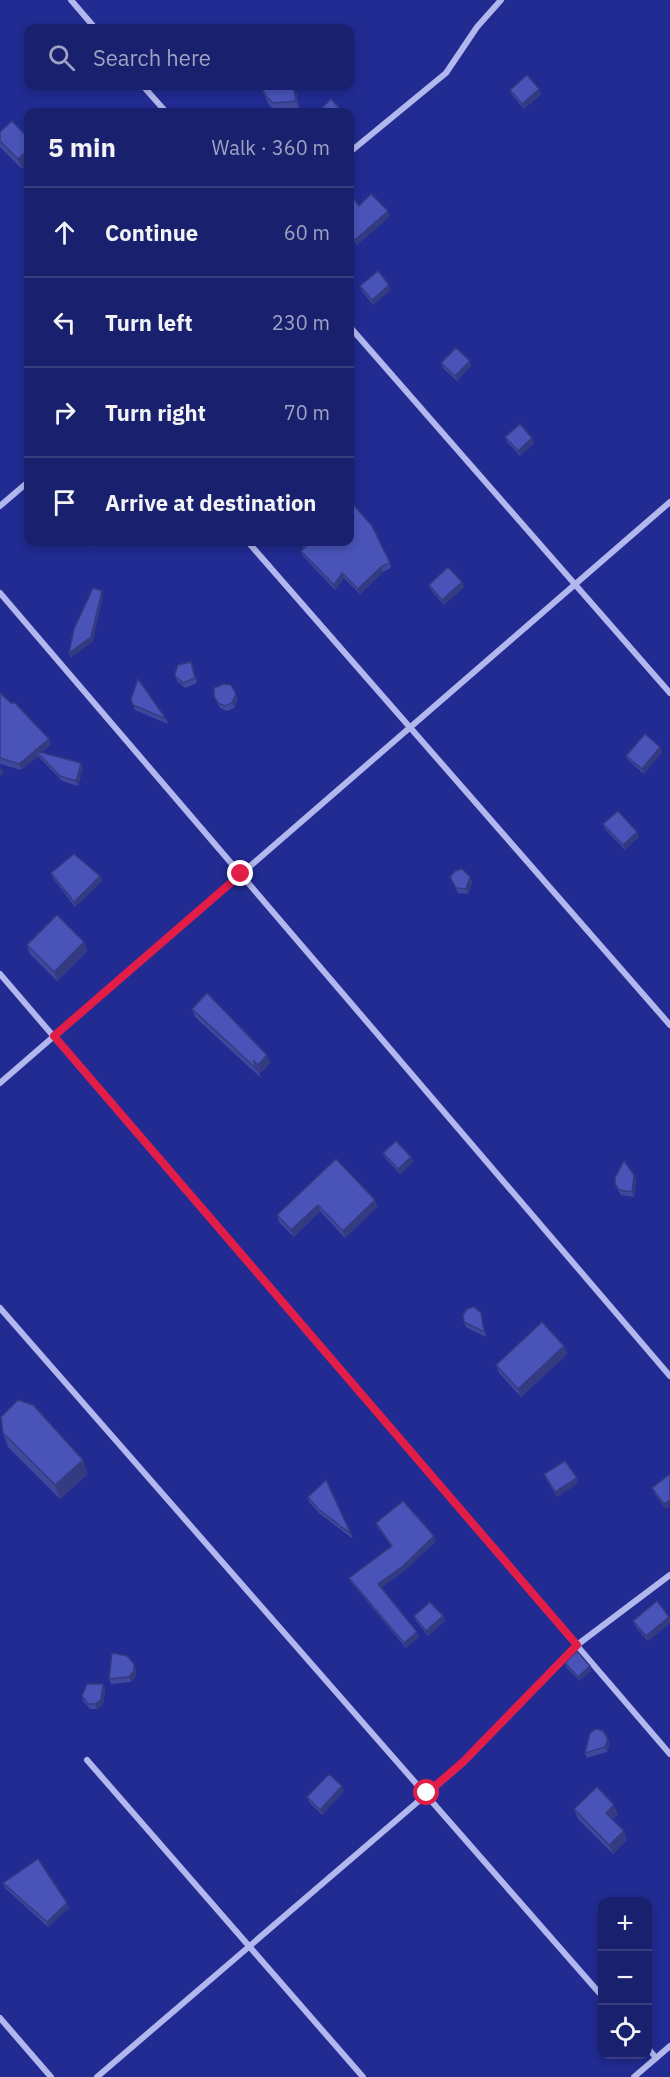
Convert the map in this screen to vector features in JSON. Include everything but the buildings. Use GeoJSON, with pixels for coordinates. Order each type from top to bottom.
{"type":"FeatureCollection","features":[{"type":"Feature","properties":{"kind":"street"},"geometry":{"type":"LineString","coordinates":[[71,0],[92,24]]}},
{"type":"Feature","properties":{"kind":"street"},"geometry":{"type":"LineString","coordinates":[[354,149],[446,73],[477,27],[501,0]]}},
{"type":"Feature","properties":{"kind":"street"},"geometry":{"type":"LineString","coordinates":[[147,90],[162,108]]}},
{"type":"Feature","properties":{"kind":"street"},"geometry":{"type":"LineString","coordinates":[[354,332],[670,693]]}},
{"type":"Feature","properties":{"kind":"street"},"geometry":{"type":"LineString","coordinates":[[0,506],[24,485]]}},
{"type":"Feature","properties":{"kind":"street"},"geometry":{"type":"LineString","coordinates":[[0,1083],[670,502]]}},
{"type":"Feature","properties":{"kind":"street"},"geometry":{"type":"LineString","coordinates":[[251,546],[670,1025]]}},
{"type":"Feature","properties":{"kind":"street"},"geometry":{"type":"LineString","coordinates":[[0,593],[670,1377]]}},
{"type":"Feature","properties":{"kind":"street"},"geometry":{"type":"LineString","coordinates":[[0,974],[670,1754]]}},
{"type":"Feature","properties":{"kind":"street"},"geometry":{"type":"LineString","coordinates":[[0,1308],[598,1990]]}},
{"type":"Feature","properties":{"kind":"street"},"geometry":{"type":"LineString","coordinates":[[97,2077],[463,1762],[577,1645],[670,1575]]}},
{"type":"Feature","properties":{"kind":"street"},"geometry":{"type":"LineString","coordinates":[[87,1760],[363,2077]]}},
{"type":"Feature","properties":{"kind":"street"},"geometry":{"type":"LineString","coordinates":[[0,2018],[51,2077]]}},
{"type":"Feature","properties":{"kind":"street"},"geometry":{"type":"LineString","coordinates":[[634,2077],[670,2046]]}},
{"type":"Feature","properties":{"kind":"street"},"geometry":{"type":"LineString","coordinates":[[652,2053],[656,2058]]}},
{"type":"Feature","properties":{"kind":"route"},"geometry":{"type":"LineString","coordinates":[[241,874],[54,1036],[577,1645],[463,1762],[427,1793]]}}]}
